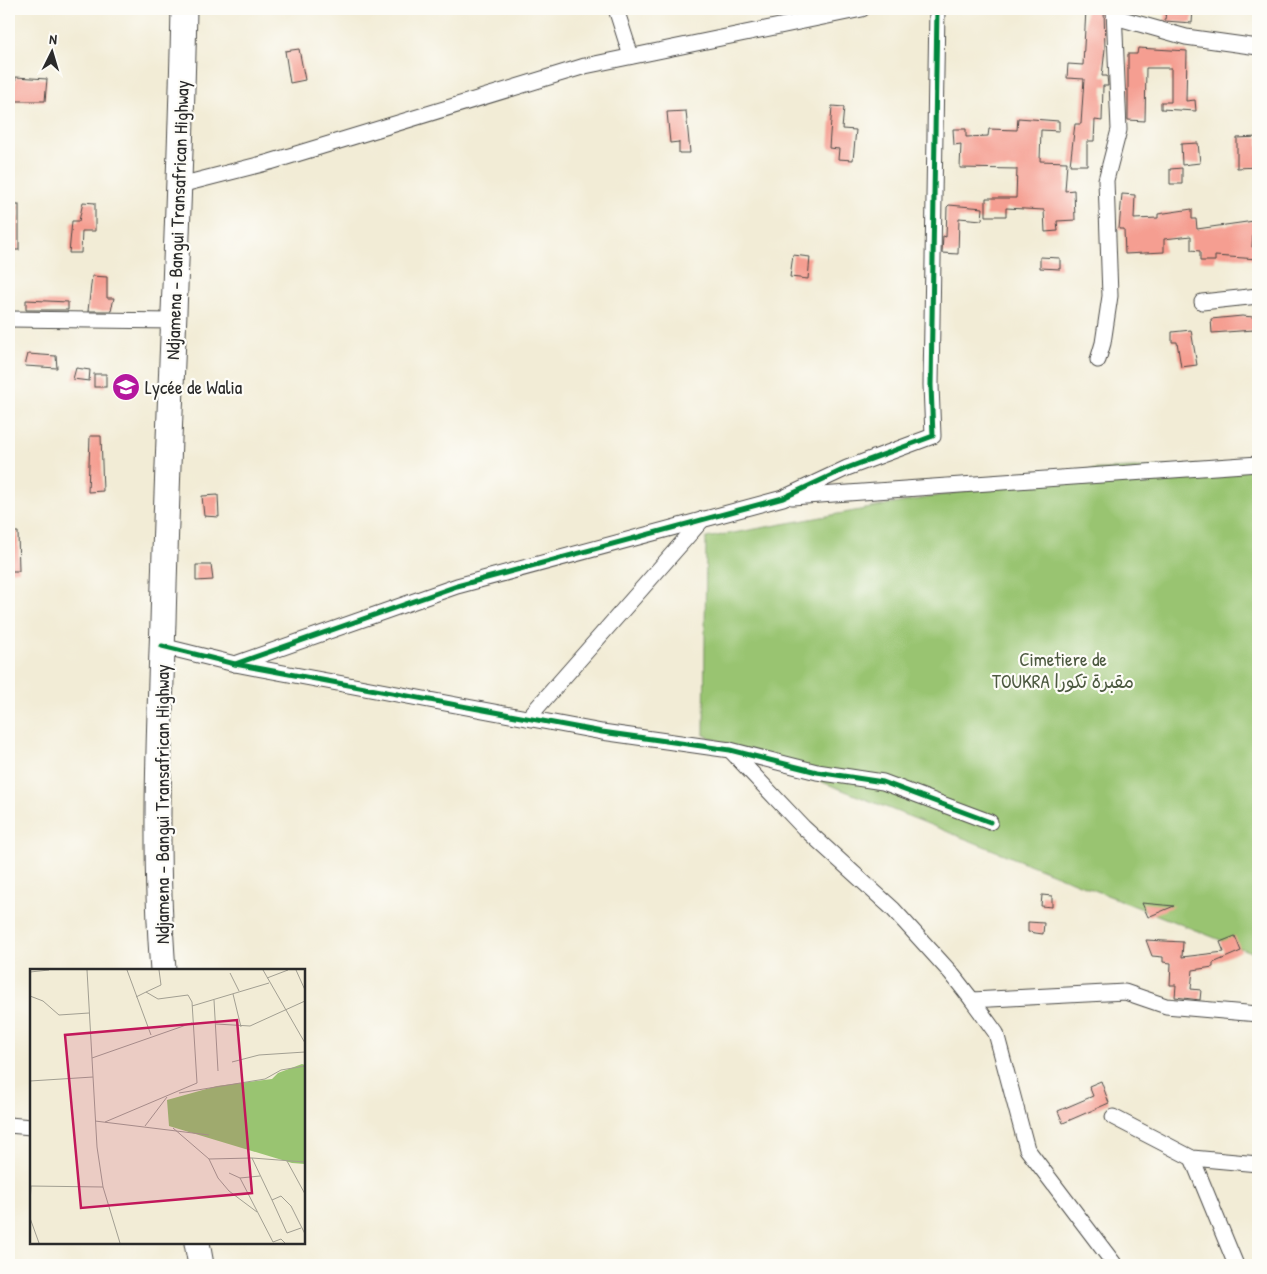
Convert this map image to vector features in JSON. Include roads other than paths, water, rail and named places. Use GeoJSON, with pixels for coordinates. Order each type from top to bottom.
{"type":"FeatureCollection","features":[{"type":"Feature","properties":{"kind":"highway","name":"Ndjamena - Bangui Transafrican Highway"},"geometry":{"type":"LineString","coordinates":[[163,969],[158,843],[162,646],[180,185],[184,9]]}},
{"type":"Feature","properties":{"kind":"highway"},"geometry":{"type":"LineString","coordinates":[[197,1244],[201,1265]]}},
{"type":"Feature","properties":{"kind":"street"},"geometry":{"type":"LineString","coordinates":[[616,9],[631,56]]}},
{"type":"Feature","properties":{"kind":"street"},"geometry":{"type":"LineString","coordinates":[[180,185],[270,162],[585,66],[862,9]]}},
{"type":"Feature","properties":{"kind":"street"},"geometry":{"type":"LineString","coordinates":[[235,664],[457,586],[783,498],[847,468],[934,436],[931,384],[937,9]]}},
{"type":"Feature","properties":{"kind":"street"},"geometry":{"type":"LineString","coordinates":[[1098,360],[1104,343],[1110,296],[1106,180],[1118,130],[1115,13],[1186,37],[1258,46]]}},
{"type":"Feature","properties":{"kind":"street"},"geometry":{"type":"LineString","coordinates":[[1202,302],[1258,296]]}},
{"type":"Feature","properties":{"kind":"street"},"geometry":{"type":"LineString","coordinates":[[9,319],[174,321]]}},
{"type":"Feature","properties":{"kind":"street"},"geometry":{"type":"LineString","coordinates":[[783,498],[1258,464]]}},
{"type":"Feature","properties":{"kind":"street"},"geometry":{"type":"LineString","coordinates":[[528,718],[703,519]]}},
{"type":"Feature","properties":{"kind":"street"},"geometry":{"type":"LineString","coordinates":[[162,646],[235,664],[528,718],[730,750],[817,772],[883,782],[990,822]]}},
{"type":"Feature","properties":{"kind":"street"},"geometry":{"type":"LineString","coordinates":[[730,750],[802,827],[893,909],[972,1000],[996,1033],[1027,1149],[1114,1265]]}},
{"type":"Feature","properties":{"kind":"street"},"geometry":{"type":"LineString","coordinates":[[972,1000],[1125,992],[1166,1006],[1258,1014]]}},
{"type":"Feature","properties":{"kind":"street"},"geometry":{"type":"LineString","coordinates":[[1112,1117],[1192,1158],[1258,1164]]}},
{"type":"Feature","properties":{"kind":"street"},"geometry":{"type":"LineString","coordinates":[[9,1125],[30,1127]]}},
{"type":"Feature","properties":{"kind":"street"},"geometry":{"type":"LineString","coordinates":[[1192,1158],[1236,1265]]}},
{"type":"Feature","properties":{"kind":"place","name":"Lycée de Walia"},"geometry":{"type":"Point","coordinates":[126,387]}},
{"type":"Feature","properties":{"kind":"park label","name":"Cimetiere de TOUKRA مقبرة تكورا"},"geometry":{"type":"Point","coordinates":[1063,670]}}]}
